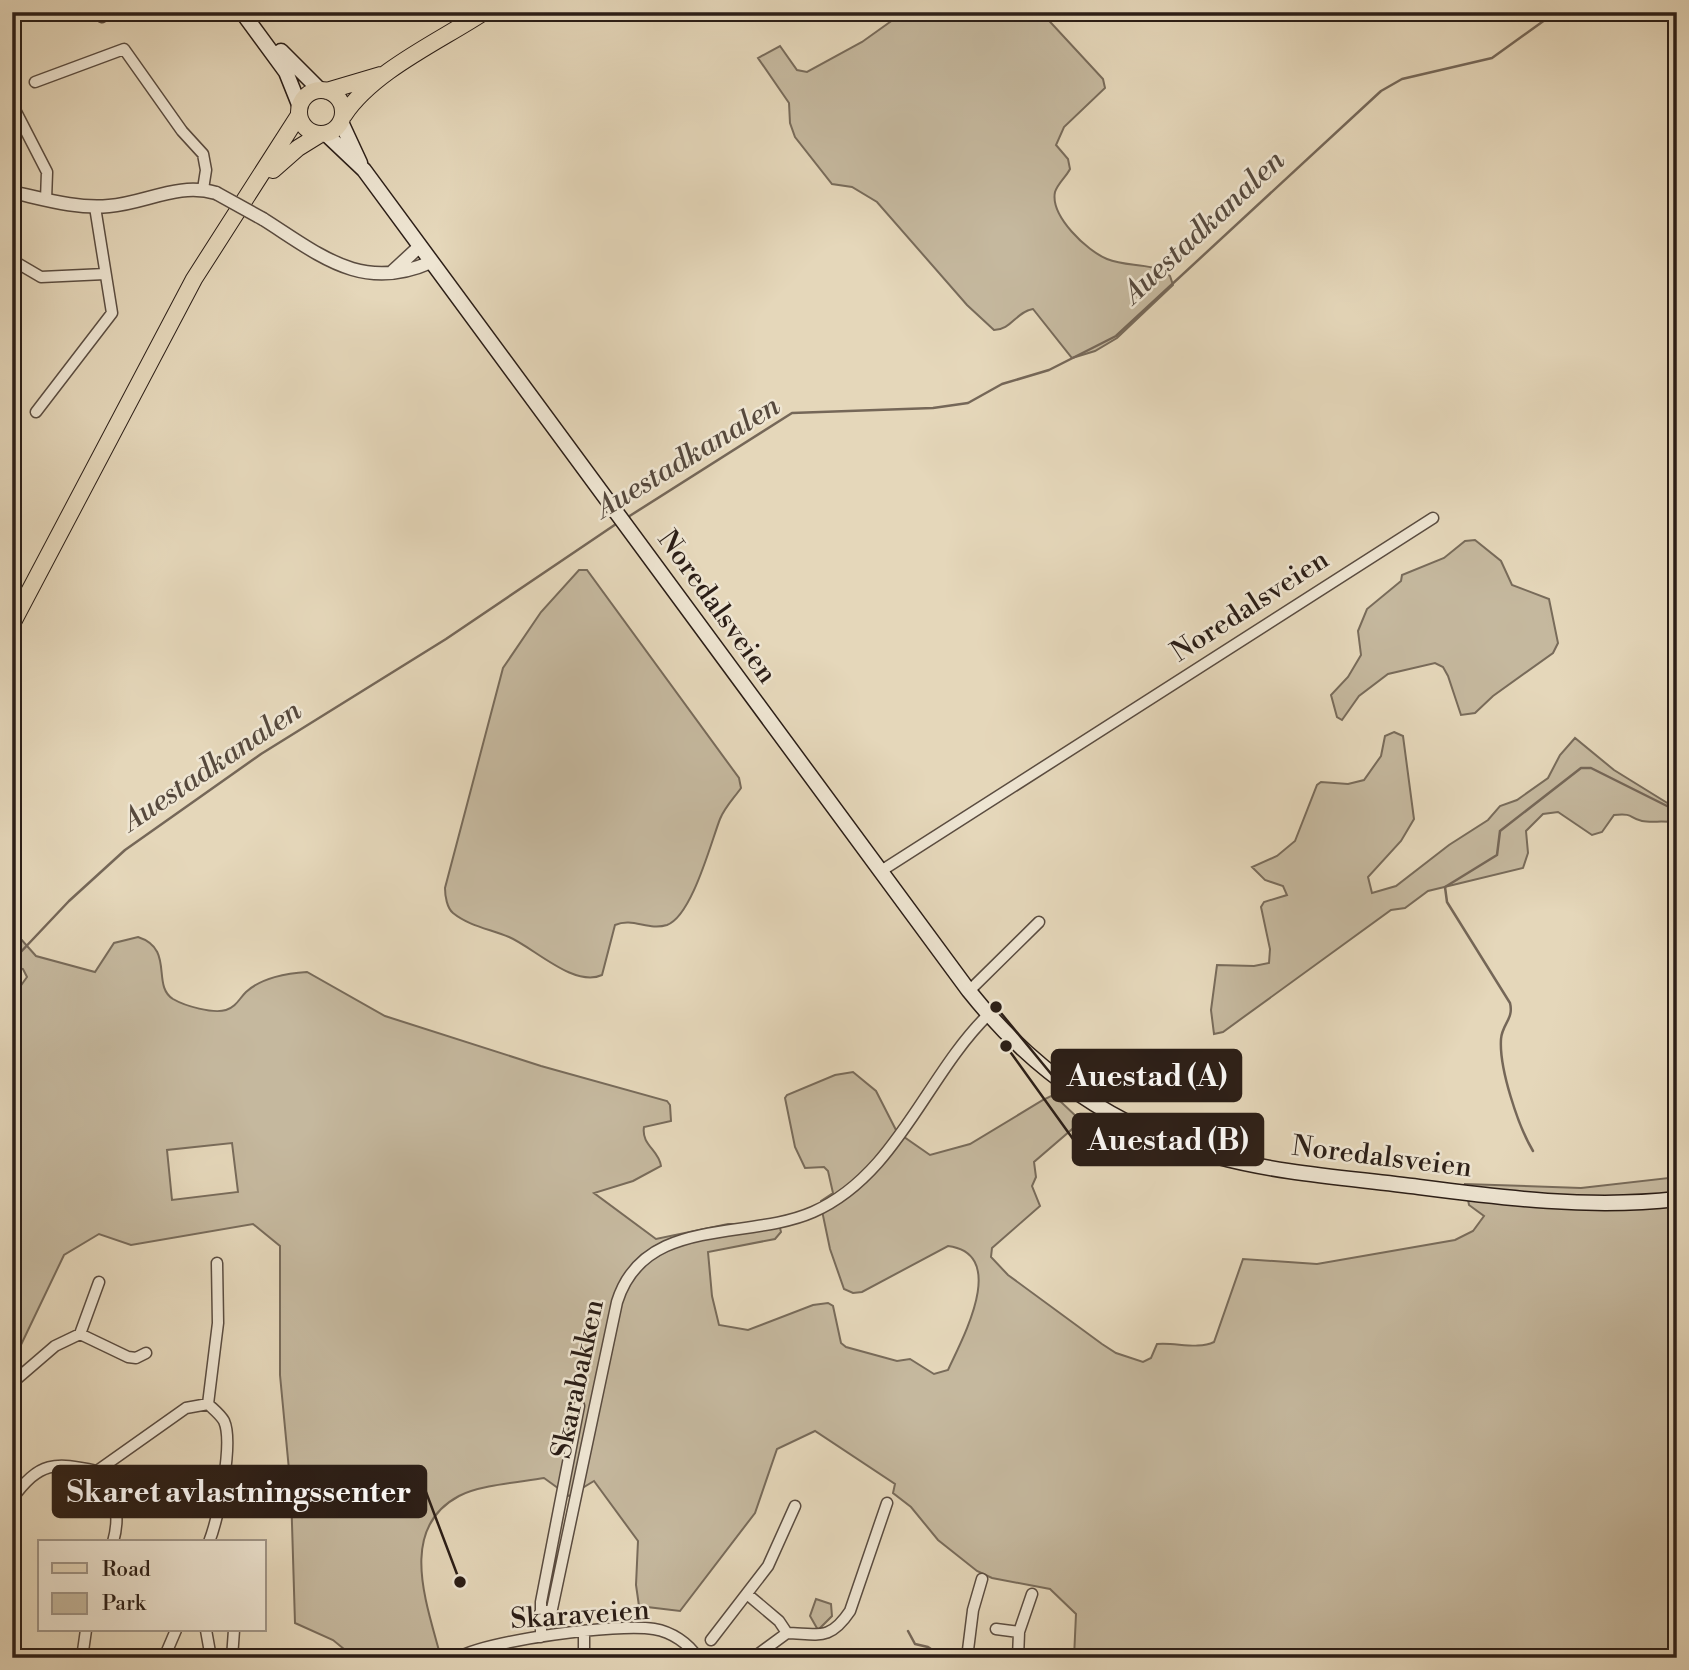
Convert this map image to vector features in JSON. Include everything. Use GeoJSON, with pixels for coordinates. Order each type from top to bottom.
{"type":"FeatureCollection","features":[{"type":"Feature","properties":{"kind":"main road"},"geometry":{"type":"LineString","coordinates":[[242,12],[286,72],[304,126],[322,134]]}},
{"type":"Feature","properties":{"kind":"main road"},"geometry":{"type":"LineString","coordinates":[[250,12],[302,76],[340,99],[343,119]]}},
{"type":"Feature","properties":{"kind":"main road"},"geometry":{"type":"LineString","coordinates":[[251,191],[298,148],[343,119],[357,97],[386,74],[484,12]]}},
{"type":"Feature","properties":{"kind":"main road"},"geometry":{"type":"LineString","coordinates":[[12,624],[194,279],[251,191],[308,94],[386,74]]}},
{"type":"Feature","properties":{"kind":"main road","name":"Noredalsveien"},"geometry":{"type":"LineString","coordinates":[[343,119],[364,170]]}},
{"type":"Feature","properties":{"kind":"main road","name":"Noredalsveien"},"geometry":{"type":"LineString","coordinates":[[322,134],[364,170],[969,991],[1037,1063],[1083,1098],[1153,1135],[1215,1156],[1271,1168],[1530,1200],[1615,1203],[1677,1199]]}},
{"type":"Feature","properties":{"kind":"street"},"geometry":{"type":"LineString","coordinates":[[35,82],[119,48],[124,49],[182,131],[203,154],[209,191]]}},
{"type":"Feature","properties":{"kind":"street"},"geometry":{"type":"LineString","coordinates":[[12,104],[47,172],[46,200]]}},
{"type":"Feature","properties":{"kind":"street"},"geometry":{"type":"LineString","coordinates":[[12,192],[95,207],[128,203],[170,191],[209,191],[352,271],[376,274],[393,271],[407,273],[431,262]]}},
{"type":"Feature","properties":{"kind":"street"},"geometry":{"type":"LineString","coordinates":[[36,412],[112,313],[95,207]]}},
{"type":"Feature","properties":{"kind":"street"},"geometry":{"type":"LineString","coordinates":[[393,271],[419,246]]}},
{"type":"Feature","properties":{"kind":"street"},"geometry":{"type":"LineString","coordinates":[[12,260],[41,276],[105,274]]}},
{"type":"Feature","properties":{"kind":"street","name":"Noredalsveien"},"geometry":{"type":"LineString","coordinates":[[881,871],[1433,518]]}},
{"type":"Feature","properties":{"kind":"street"},"geometry":{"type":"LineString","coordinates":[[969,991],[1040,922]]}},
{"type":"Feature","properties":{"kind":"street","name":"Skarabakken"},"geometry":{"type":"LineString","coordinates":[[540,1613],[552,1609],[617,1302],[635,1268],[654,1252],[678,1241],[704,1234],[779,1223],[814,1211],[839,1198],[885,1153],[960,1046],[989,1014]]}},
{"type":"Feature","properties":{"kind":"street"},"geometry":{"type":"LineString","coordinates":[[208,1404],[218,1323],[217,1263]]}},
{"type":"Feature","properties":{"kind":"street"},"geometry":{"type":"LineString","coordinates":[[12,1383],[55,1346],[79,1334],[99,1282]]}},
{"type":"Feature","properties":{"kind":"street"},"geometry":{"type":"LineString","coordinates":[[79,1334],[128,1357],[136,1358],[146,1353]]}},
{"type":"Feature","properties":{"kind":"street"},"geometry":{"type":"LineString","coordinates":[[12,1499],[39,1469],[54,1464],[97,1471],[186,1408],[208,1404]]}},
{"type":"Feature","properties":{"kind":"street"},"geometry":{"type":"LineString","coordinates":[[208,1404],[223,1420],[226,1433],[224,1478],[209,1540]]}},
{"type":"Feature","properties":{"kind":"street","name":"Skarabakken"},"geometry":{"type":"LineString","coordinates":[[541,1637],[540,1613],[579,1406]]}},
{"type":"Feature","properties":{"kind":"street"},"geometry":{"type":"LineString","coordinates":[[97,1471],[113,1493],[118,1514],[113,1540]]}},
{"type":"Feature","properties":{"kind":"street"},"geometry":{"type":"LineString","coordinates":[[753,1658],[787,1633],[819,1636],[831,1633],[842,1623],[850,1611],[887,1503]]}},
{"type":"Feature","properties":{"kind":"street"},"geometry":{"type":"LineString","coordinates":[[711,1640],[777,1552],[795,1506]]}},
{"type":"Feature","properties":{"kind":"street"},"geometry":{"type":"LineString","coordinates":[[967,1658],[973,1610],[982,1579]]}},
{"type":"Feature","properties":{"kind":"street"},"geometry":{"type":"LineString","coordinates":[[747,1594],[779,1621],[787,1633]]}},
{"type":"Feature","properties":{"kind":"street"},"geometry":{"type":"LineString","coordinates":[[1018,1658],[1019,1632],[1032,1594]]}},
{"type":"Feature","properties":{"kind":"street","name":"Skaraveien"},"geometry":{"type":"LineString","coordinates":[[457,1658],[503,1642],[655,1629],[682,1642],[698,1658]]}},
{"type":"Feature","properties":{"kind":"street"},"geometry":{"type":"LineString","coordinates":[[996,1629],[1019,1632]]}},
{"type":"Feature","properties":{"kind":"street"},"geometry":{"type":"LineString","coordinates":[[82,1658],[86,1632]]}},
{"type":"Feature","properties":{"kind":"street"},"geometry":{"type":"LineString","coordinates":[[164,1658],[175,1632]]}},
{"type":"Feature","properties":{"kind":"street"},"geometry":{"type":"LineString","coordinates":[[206,1632],[211,1658]]}},
{"type":"Feature","properties":{"kind":"street"},"geometry":{"type":"LineString","coordinates":[[232,1658],[234,1632]]}},
{"type":"Feature","properties":{"kind":"street"},"geometry":{"type":"LineString","coordinates":[[584,1633],[584,1658]]}},
{"type":"Feature","properties":{"kind":"green space"},"geometry":{"type":"Polygon","coordinates":[[[904,12],[1041,12],[1103,79],[1105,88],[1064,127],[1056,145],[1068,159],[1070,169],[1055,192],[1058,211],[1080,241],[1099,255],[1115,262],[1155,268],[1170,276],[1173,285],[1117,338],[1095,351],[1072,358],[1033,309],[1005,327],[994,330],[967,305],[877,202],[852,187],[832,184],[795,137],[790,123],[789,103],[758,58],[780,46],[797,70],[807,72],[862,42],[904,12]]]}},
{"type":"Feature","properties":{"kind":"green space"},"geometry":{"type":"Polygon","coordinates":[[[1475,540],[1501,561],[1512,585],[1549,599],[1558,643],[1553,653],[1493,696],[1475,713],[1461,715],[1448,676],[1443,667],[1435,663],[1388,674],[1359,696],[1342,720],[1337,717],[1331,695],[1348,677],[1361,655],[1358,631],[1367,609],[1401,581],[1402,575],[1444,558],[1465,541],[1475,540]]]}},
{"type":"Feature","properties":{"kind":"green space"},"geometry":{"type":"Polygon","coordinates":[[[579,570],[587,570],[739,778],[741,788],[722,815],[700,877],[685,908],[667,925],[628,922],[615,925],[602,975],[591,978],[554,965],[519,942],[459,917],[449,908],[445,888],[503,668],[541,612],[579,570]]]}},
{"type":"Feature","properties":{"kind":"green space"},"geometry":{"type":"Polygon","coordinates":[[[1394,732],[1403,736],[1414,819],[1401,841],[1368,877],[1372,893],[1396,886],[1449,845],[1488,820],[1500,806],[1517,800],[1548,778],[1560,755],[1575,738],[1614,770],[1677,809],[1677,823],[1646,822],[1628,815],[1614,815],[1602,832],[1592,835],[1558,812],[1543,814],[1526,831],[1528,853],[1523,868],[1428,891],[1405,908],[1391,910],[1223,1032],[1214,1034],[1211,1010],[1217,965],[1254,966],[1269,963],[1270,949],[1261,907],[1264,902],[1287,895],[1283,886],[1265,880],[1252,867],[1277,856],[1295,841],[1317,785],[1321,782],[1348,784],[1364,780],[1381,756],[1385,736],[1394,732]]]}},
{"type":"Feature","properties":{"kind":"green space"},"geometry":{"type":"Polygon","coordinates":[[[138,937],[149,943],[160,958],[163,985],[167,993],[173,999],[192,1007],[226,1010],[259,983],[283,975],[307,972],[385,1016],[541,1066],[667,1101],[670,1105],[671,1121],[644,1127],[645,1138],[660,1160],[661,1166],[633,1181],[594,1193],[656,1239],[728,1224],[779,1224],[781,1232],[775,1239],[708,1252],[712,1296],[719,1325],[748,1330],[813,1305],[828,1303],[833,1306],[841,1343],[846,1347],[897,1361],[910,1359],[934,1374],[948,1370],[970,1320],[979,1281],[976,1265],[966,1252],[948,1246],[862,1292],[853,1293],[844,1289],[830,1249],[821,1206],[821,1201],[833,1193],[828,1171],[824,1167],[805,1168],[795,1147],[785,1098],[787,1095],[835,1075],[853,1072],[876,1091],[897,1132],[930,1155],[970,1144],[1051,1096],[1059,1100],[1080,1120],[1034,1162],[1036,1177],[1032,1186],[1040,1206],[992,1248],[991,1257],[1008,1275],[1102,1344],[1116,1353],[1143,1362],[1151,1358],[1157,1344],[1194,1346],[1214,1342],[1243,1259],[1317,1264],[1455,1240],[1473,1231],[1484,1216],[1469,1205],[1465,1184],[1581,1188],[1677,1177],[1677,1658],[1074,1658],[1076,1614],[1050,1589],[992,1578],[977,1571],[938,1540],[911,1507],[893,1493],[895,1484],[815,1431],[777,1449],[755,1513],[680,1611],[639,1606],[636,1585],[638,1541],[594,1481],[569,1496],[544,1478],[467,1492],[440,1510],[428,1528],[422,1548],[424,1592],[441,1658],[355,1658],[333,1640],[295,1623],[291,1491],[280,1375],[280,1246],[253,1224],[131,1245],[99,1234],[64,1255],[19,1349],[17,1341],[12,1339],[12,998],[27,977],[23,969],[12,966],[12,938],[20,938],[36,956],[95,972],[114,943],[138,937]],[[232,1143],[167,1150],[172,1200],[238,1192],[232,1143]]]}},
{"type":"Feature","properties":{"kind":"green space"},"geometry":{"type":"Polygon","coordinates":[[[816,1599],[831,1604],[832,1616],[818,1630],[810,1616],[816,1599]]]}},
{"type":"Feature","properties":{"kind":"waterway","name":"Auestadkanalen"},"geometry":{"type":"LineString","coordinates":[[628,517],[792,413],[933,408],[968,403],[1002,384],[1049,370],[1116,336],[1381,91],[1402,79],[1492,58],[1556,12]]}},
{"type":"Feature","properties":{"kind":"waterway","name":"Auestadkanalen"},"geometry":{"type":"LineString","coordinates":[[17,956],[69,901],[125,850],[261,754],[446,639],[619,522]]}},
{"type":"Feature","properties":{"kind":"waterway"},"geometry":{"type":"LineString","coordinates":[[1533,1151],[1516,1112],[1503,1065],[1501,1039],[1509,1017],[1510,1003],[1447,902],[1445,887],[1497,855],[1500,831],[1581,768],[1591,768],[1677,811]]}},
{"type":"Feature","properties":{"kind":"waterway"},"geometry":{"type":"LineString","coordinates":[[908,1631],[915,1644],[928,1647],[944,1658]]}},
{"type":"Feature","properties":{"kind":"place","name":"Auestad (A)"},"geometry":{"type":"Point","coordinates":[996,1007]}},
{"type":"Feature","properties":{"kind":"place","name":"Auestad (B)"},"geometry":{"type":"Point","coordinates":[1006,1046]}},
{"type":"Feature","properties":{"kind":"place","name":"Skaret avlastningssenter"},"geometry":{"type":"Point","coordinates":[460,1582]}}]}
